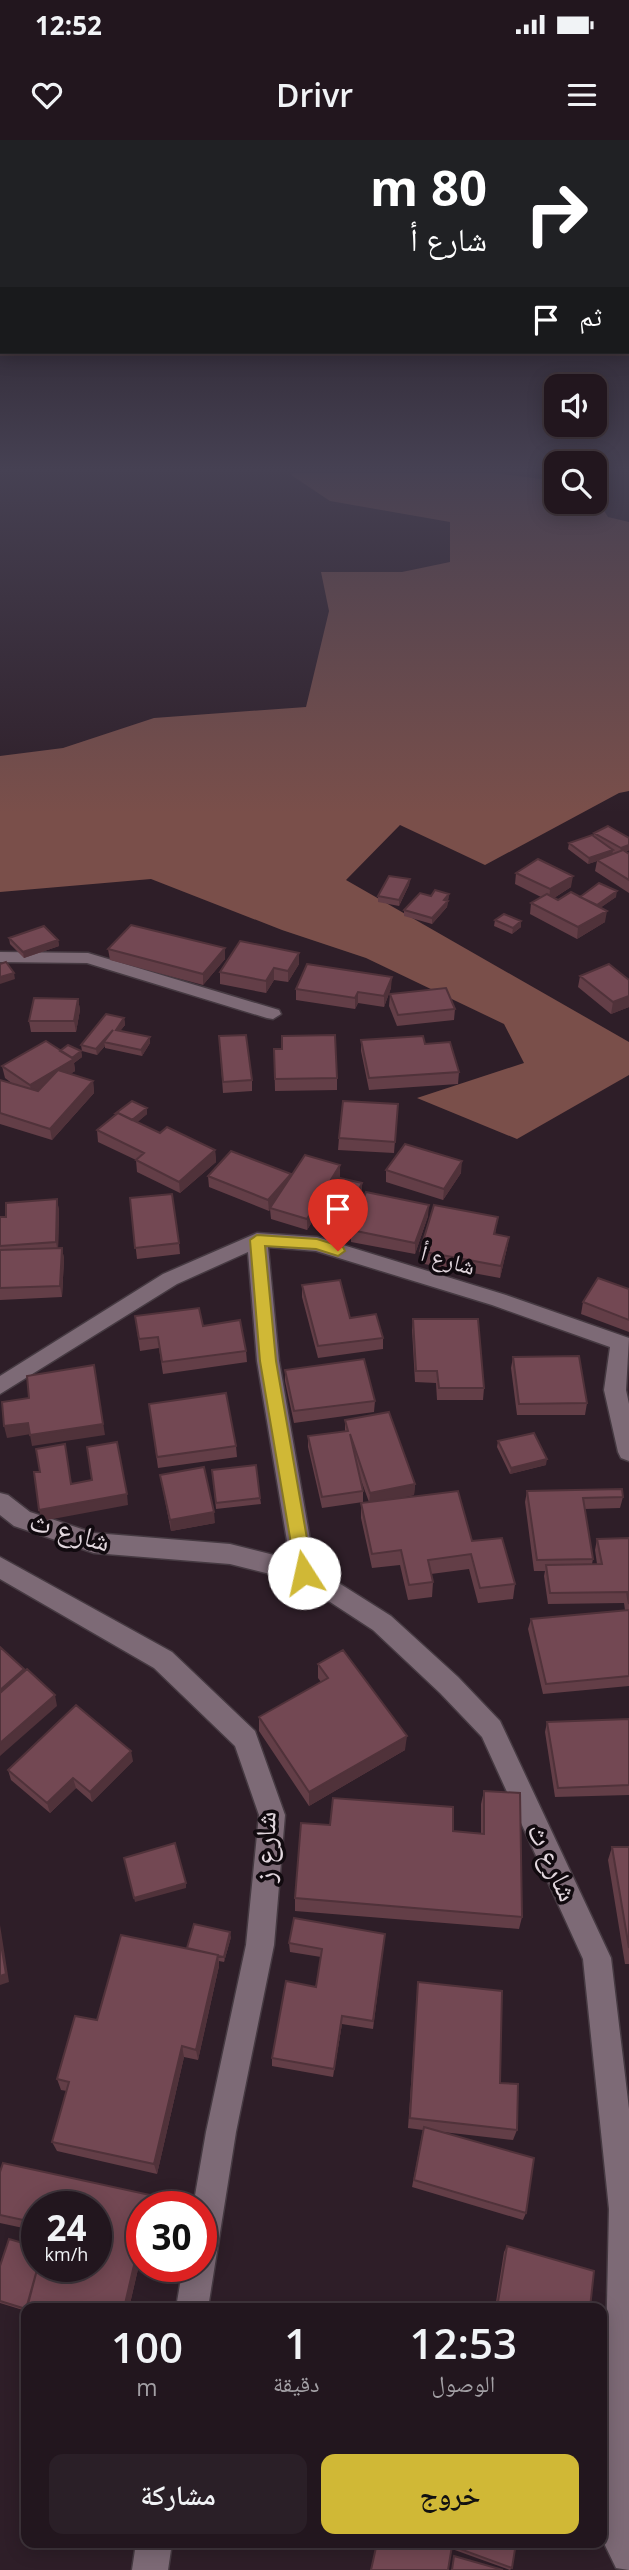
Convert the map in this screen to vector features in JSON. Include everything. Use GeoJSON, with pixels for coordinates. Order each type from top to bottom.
{"type":"FeatureCollection","features":[{"type":"Feature","properties":{"kind":"street"},"geometry":{"type":"LineString","coordinates":[[0,957],[88,958],[273,1014]]}},
{"type":"Feature","properties":{"kind":"street"},"geometry":{"type":"LineString","coordinates":[[0,1386],[170,1279],[257,1240],[268,1361],[304,1573]]}},
{"type":"Feature","properties":{"kind":"street","name":"شارع أ"},"geometry":{"type":"LineString","coordinates":[[257,1240],[317,1244],[499,1300],[625,1345]]}},
{"type":"Feature","properties":{"kind":"street"},"geometry":{"type":"LineString","coordinates":[[625,1345],[615,1390],[629,1452]]}},
{"type":"Feature","properties":{"kind":"street","name":"شارع ث"},"geometry":{"type":"LineString","coordinates":[[0,1502],[22,1519],[94,1543],[230,1553],[304,1573],[382,1623],[449,1685],[491,1730],[597,1958],[625,2209],[618,2535],[629,2555]]}},
{"type":"Feature","properties":{"kind":"street","name":"شارع ﺯ"},"geometry":{"type":"LineString","coordinates":[[0,1567],[163,1660],[246,1739],[272,1815],[260,1945],[211,2191]]}},
{"type":"Feature","properties":{"kind":"street"},"geometry":{"type":"LineString","coordinates":[[193,2303],[196,2282]]}},
{"type":"Feature","properties":{"kind":"street"},"geometry":{"type":"LineString","coordinates":[[150,2570],[153,2548]]}},
{"type":"Feature","properties":{"kind":"shaded area"},"geometry":{"type":"Polygon","coordinates":[[[324,586],[629,586],[629,791],[619,793],[485,865],[400,825],[346,880],[629,1042],[629,1075],[517,1139],[417,1098],[524,1063],[504,1024],[366,958],[282,930],[151,879],[0,892],[0,756],[63,748],[154,718],[306,707],[329,611],[324,586]]]}},
{"type":"Feature","properties":{"kind":"building"},"geometry":{"type":"Polygon","coordinates":[[[608,826],[629,838],[629,845],[621,848],[594,833],[608,826]]]}},
{"type":"Feature","properties":{"kind":"building"},"geometry":{"type":"Polygon","coordinates":[[[592,835],[613,850],[589,858],[569,843],[592,835]]]}},
{"type":"Feature","properties":{"kind":"building"},"geometry":{"type":"Polygon","coordinates":[[[623,850],[629,854],[629,880],[597,860],[623,850]]]}},
{"type":"Feature","properties":{"kind":"building"},"geometry":{"type":"Polygon","coordinates":[[[538,859],[573,876],[550,889],[516,873],[538,859]]]}},
{"type":"Feature","properties":{"kind":"building"},"geometry":{"type":"Polygon","coordinates":[[[389,876],[410,879],[399,900],[378,896],[389,876]]]}},
{"type":"Feature","properties":{"kind":"building"},"geometry":{"type":"Polygon","coordinates":[[[599,883],[617,891],[597,905],[580,897],[599,883]]]}},
{"type":"Feature","properties":{"kind":"building"},"geometry":{"type":"Polygon","coordinates":[[[435,890],[449,894],[444,900],[448,901],[432,918],[404,910],[420,893],[431,896],[435,890]]]}},
{"type":"Feature","properties":{"kind":"building"},"geometry":{"type":"Polygon","coordinates":[[[571,892],[607,911],[578,927],[531,903],[547,894],[558,900],[571,892]]]}},
{"type":"Feature","properties":{"kind":"building"},"geometry":{"type":"Polygon","coordinates":[[[504,914],[521,921],[513,928],[495,920],[504,914]]]}},
{"type":"Feature","properties":{"kind":"building"},"geometry":{"type":"Polygon","coordinates":[[[131,925],[225,948],[203,974],[108,949],[131,925]]]}},
{"type":"Feature","properties":{"kind":"building"},"geometry":{"type":"Polygon","coordinates":[[[44,926],[58,940],[23,952],[9,938],[44,926]]]}},
{"type":"Feature","properties":{"kind":"building"},"geometry":{"type":"Polygon","coordinates":[[[240,941],[299,953],[288,971],[274,968],[266,981],[220,972],[240,941]]]}},
{"type":"Feature","properties":{"kind":"building"},"geometry":{"type":"Polygon","coordinates":[[[6,962],[14,973],[0,977],[0,964],[6,962]]]}},
{"type":"Feature","properties":{"kind":"building"},"geometry":{"type":"Polygon","coordinates":[[[307,964],[392,977],[384,996],[358,992],[355,998],[296,989],[307,964]]]}},
{"type":"Feature","properties":{"kind":"building"},"geometry":{"type":"Polygon","coordinates":[[[609,964],[629,980],[629,996],[613,1002],[580,976],[609,964]]]}},
{"type":"Feature","properties":{"kind":"building"},"geometry":{"type":"Polygon","coordinates":[[[446,988],[455,1009],[398,1015],[390,994],[446,988]]]}},
{"type":"Feature","properties":{"kind":"building"},"geometry":{"type":"Polygon","coordinates":[[[34,998],[78,999],[74,1021],[29,1021],[34,998]]]}},
{"type":"Feature","properties":{"kind":"building"},"geometry":{"type":"Polygon","coordinates":[[[106,1014],[124,1018],[116,1030],[150,1037],[141,1050],[104,1042],[113,1030],[96,1049],[81,1045],[106,1014]]]}},
{"type":"Feature","properties":{"kind":"building"},"geometry":{"type":"Polygon","coordinates":[[[246,1035],[252,1080],[223,1082],[219,1036],[246,1035]]]}},
{"type":"Feature","properties":{"kind":"building"},"geometry":{"type":"Polygon","coordinates":[[[335,1035],[337,1078],[275,1079],[274,1049],[282,1049],[282,1036],[335,1035]]]}},
{"type":"Feature","properties":{"kind":"building"},"geometry":{"type":"Polygon","coordinates":[[[423,1036],[425,1044],[450,1042],[459,1072],[369,1078],[361,1040],[423,1036]]]}},
{"type":"Feature","properties":{"kind":"building"},"geometry":{"type":"Polygon","coordinates":[[[46,1041],[74,1059],[30,1085],[2,1066],[46,1041]]]}},
{"type":"Feature","properties":{"kind":"building"},"geometry":{"type":"Polygon","coordinates":[[[68,1045],[81,1051],[72,1058],[60,1051],[68,1045]]]}},
{"type":"Feature","properties":{"kind":"building"},"geometry":{"type":"Polygon","coordinates":[[[58,1070],[93,1081],[50,1129],[0,1113],[0,1080],[38,1091],[58,1070]]]}},
{"type":"Feature","properties":{"kind":"building"},"geometry":{"type":"Polygon","coordinates":[[[132,1101],[147,1108],[132,1120],[116,1113],[132,1101]]]}},
{"type":"Feature","properties":{"kind":"building"},"geometry":{"type":"Polygon","coordinates":[[[343,1101],[398,1104],[395,1142],[339,1138],[343,1101]]]}},
{"type":"Feature","properties":{"kind":"building"},"geometry":{"type":"Polygon","coordinates":[[[118,1113],[160,1133],[167,1127],[215,1150],[179,1182],[136,1160],[144,1153],[97,1130],[118,1113]]]}},
{"type":"Feature","properties":{"kind":"building"},"geometry":{"type":"Polygon","coordinates":[[[405,1144],[462,1161],[444,1189],[386,1170],[405,1144]]]}},
{"type":"Feature","properties":{"kind":"building"},"geometry":{"type":"Polygon","coordinates":[[[231,1151],[291,1174],[268,1200],[208,1176],[231,1151]]]}},
{"type":"Feature","properties":{"kind":"building"},"geometry":{"type":"Polygon","coordinates":[[[305,1155],[340,1165],[307,1219],[270,1208],[305,1155]]]}},
{"type":"Feature","properties":{"kind":"building"},"geometry":{"type":"Polygon","coordinates":[[[340,1178],[362,1183],[343,1223],[320,1218],[340,1178]]]}},
{"type":"Feature","properties":{"kind":"building"},"geometry":{"type":"Polygon","coordinates":[[[366,1192],[429,1205],[415,1243],[351,1230],[366,1192]]]}},
{"type":"Feature","properties":{"kind":"building"},"geometry":{"type":"Polygon","coordinates":[[[172,1194],[179,1243],[135,1248],[130,1198],[172,1194]]]}},
{"type":"Feature","properties":{"kind":"building"},"geometry":{"type":"Polygon","coordinates":[[[57,1199],[56,1242],[0,1246],[0,1217],[6,1217],[6,1203],[57,1199]]]}},
{"type":"Feature","properties":{"kind":"building"},"geometry":{"type":"Polygon","coordinates":[[[434,1205],[498,1217],[494,1234],[509,1237],[501,1266],[420,1251],[434,1205]]]}},
{"type":"Feature","properties":{"kind":"building"},"geometry":{"type":"Polygon","coordinates":[[[62,1248],[60,1286],[0,1288],[0,1250],[62,1248]]]}},
{"type":"Feature","properties":{"kind":"building"},"geometry":{"type":"Polygon","coordinates":[[[598,1278],[629,1289],[629,1320],[583,1302],[598,1278]]]}},
{"type":"Feature","properties":{"kind":"building"},"geometry":{"type":"Polygon","coordinates":[[[340,1280],[350,1318],[376,1314],[383,1338],[318,1346],[302,1285],[340,1280]]]}},
{"type":"Feature","properties":{"kind":"building"},"geometry":{"type":"Polygon","coordinates":[[[199,1308],[203,1326],[240,1320],[246,1351],[162,1362],[158,1337],[139,1339],[135,1316],[199,1308]]]}},
{"type":"Feature","properties":{"kind":"building"},"geometry":{"type":"Polygon","coordinates":[[[413,1319],[478,1319],[484,1388],[439,1388],[437,1371],[416,1371],[413,1319]]]}},
{"type":"Feature","properties":{"kind":"building"},"geometry":{"type":"Polygon","coordinates":[[[579,1356],[587,1403],[519,1404],[513,1357],[579,1356]]]}},
{"type":"Feature","properties":{"kind":"building"},"geometry":{"type":"Polygon","coordinates":[[[364,1359],[375,1401],[294,1411],[285,1370],[364,1359]]]}},
{"type":"Feature","properties":{"kind":"building"},"geometry":{"type":"Polygon","coordinates":[[[94,1365],[103,1424],[30,1435],[28,1423],[4,1426],[2,1402],[29,1398],[27,1376],[94,1365]]]}},
{"type":"Feature","properties":{"kind":"building"},"geometry":{"type":"Polygon","coordinates":[[[226,1393],[236,1446],[157,1457],[149,1404],[226,1393]]]}},
{"type":"Feature","properties":{"kind":"building"},"geometry":{"type":"Polygon","coordinates":[[[389,1412],[415,1484],[370,1493],[350,1434],[363,1491],[322,1497],[308,1436],[348,1431],[345,1420],[389,1412]]]}},
{"type":"Feature","properties":{"kind":"building"},"geometry":{"type":"Polygon","coordinates":[[[534,1433],[547,1459],[511,1468],[498,1441],[534,1433]]]}},
{"type":"Feature","properties":{"kind":"building"},"geometry":{"type":"Polygon","coordinates":[[[117,1442],[127,1494],[39,1510],[34,1472],[40,1472],[36,1449],[65,1444],[71,1484],[92,1480],[87,1447],[117,1442]]]}},
{"type":"Feature","properties":{"kind":"building"},"geometry":{"type":"Polygon","coordinates":[[[256,1465],[260,1498],[216,1503],[212,1470],[256,1465]]]}},
{"type":"Feature","properties":{"kind":"building"},"geometry":{"type":"Polygon","coordinates":[[[204,1467],[214,1512],[170,1520],[160,1475],[204,1467]]]}},
{"type":"Feature","properties":{"kind":"building"},"geometry":{"type":"Polygon","coordinates":[[[622,1489],[623,1497],[583,1498],[593,1559],[537,1560],[527,1491],[622,1489]]]}},
{"type":"Feature","properties":{"kind":"building"},"geometry":{"type":"Polygon","coordinates":[[[458,1491],[472,1541],[502,1538],[515,1584],[480,1588],[471,1554],[428,1560],[433,1582],[409,1585],[401,1550],[372,1554],[361,1503],[458,1491]]]}},
{"type":"Feature","properties":{"kind":"building"},"geometry":{"type":"Polygon","coordinates":[[[629,1538],[629,1604],[627,1592],[550,1593],[546,1565],[602,1564],[597,1539],[629,1538]]]}},
{"type":"Feature","properties":{"kind":"building"},"geometry":{"type":"Polygon","coordinates":[[[629,1610],[629,1676],[546,1684],[531,1619],[629,1610]]]}},
{"type":"Feature","properties":{"kind":"building"},"geometry":{"type":"Polygon","coordinates":[[[0,1647],[24,1669],[0,1690],[0,1647]]]}},
{"type":"Feature","properties":{"kind":"building"},"geometry":{"type":"Polygon","coordinates":[[[343,1650],[407,1736],[309,1792],[259,1717],[328,1678],[318,1664],[343,1650]]]}},
{"type":"Feature","properties":{"kind":"building"},"geometry":{"type":"Polygon","coordinates":[[[27,1669],[55,1695],[0,1743],[0,1693],[27,1669]]]}},
{"type":"Feature","properties":{"kind":"building"},"geometry":{"type":"Polygon","coordinates":[[[76,1705],[131,1751],[90,1792],[73,1778],[47,1803],[8,1770],[76,1705]]]}},
{"type":"Feature","properties":{"kind":"building"},"geometry":{"type":"Polygon","coordinates":[[[629,1719],[629,1785],[558,1788],[547,1722],[629,1719]]]}},
{"type":"Feature","properties":{"kind":"building"},"geometry":{"type":"Polygon","coordinates":[[[484,1791],[520,1793],[522,1917],[295,1898],[301,1823],[330,1825],[333,1798],[453,1807],[453,1831],[484,1834],[484,1791]]]}},
{"type":"Feature","properties":{"kind":"building"},"geometry":{"type":"Polygon","coordinates":[[[175,1843],[186,1883],[134,1898],[124,1858],[175,1843]]]}},
{"type":"Feature","properties":{"kind":"building"},"geometry":{"type":"Polygon","coordinates":[[[612,1847],[629,1847],[629,1948],[612,1847]]]}},
{"type":"Feature","properties":{"kind":"building"},"geometry":{"type":"Polygon","coordinates":[[[294,1918],[385,1934],[373,2021],[342,2016],[334,2069],[272,2058],[286,1981],[316,1987],[322,1949],[289,1943],[294,1918]]]}},
{"type":"Feature","properties":{"kind":"building"},"geometry":{"type":"Polygon","coordinates":[[[194,1924],[230,1932],[224,1957],[187,1948],[194,1924]]]}},
{"type":"Feature","properties":{"kind":"building"},"geometry":{"type":"Polygon","coordinates":[[[121,1935],[218,1955],[196,2050],[182,2046],[154,2164],[52,2142],[69,2082],[57,2079],[75,2016],[97,2020],[121,1935]]]}},
{"type":"Feature","properties":{"kind":"building"},"geometry":{"type":"Polygon","coordinates":[[[0,1938],[6,1974],[0,1976],[0,1938]]]}},
{"type":"Feature","properties":{"kind":"building"},"geometry":{"type":"Polygon","coordinates":[[[418,1982],[502,1991],[500,2083],[518,2084],[517,2130],[410,2118],[418,1982]]]}},
{"type":"Feature","properties":{"kind":"building"},"geometry":{"type":"Polygon","coordinates":[[[424,2127],[534,2158],[526,2213],[414,2180],[424,2127]]]}},
{"type":"Feature","properties":{"kind":"building"},"geometry":{"type":"Polygon","coordinates":[[[3,2163],[132,2191],[126,2191],[126,2282],[130,2282],[125,2303],[28,2303],[34,2282],[112,2282],[112,2191],[21,2191],[21,2220],[0,2215],[0,2172],[3,2163]]]}},
{"type":"Feature","properties":{"kind":"building"},"geometry":{"type":"Polygon","coordinates":[[[9,2239],[21,2242],[21,2282],[34,2282],[28,2303],[21,2303],[21,2307],[0,2301],[0,2266],[9,2239]]]}},
{"type":"Feature","properties":{"kind":"building"},"geometry":{"type":"Polygon","coordinates":[[[507,2246],[594,2271],[591,2303],[498,2303],[507,2246]]]}},
{"type":"Feature","properties":{"kind":"building"},"geometry":{"type":"Polygon","coordinates":[[[376,2548],[452,2548],[448,2570],[371,2570],[376,2548]]]}},
{"type":"Feature","properties":{"kind":"building"},"geometry":{"type":"Polygon","coordinates":[[[457,2548],[515,2548],[512,2568],[457,2548]]]}},
{"type":"Feature","properties":{"kind":"building"},"geometry":{"type":"Polygon","coordinates":[[[454,2556],[503,2570],[452,2570],[454,2556]]]}},
{"type":"Feature","properties":{"kind":"route"},"geometry":{"type":"LineString","coordinates":[[304,1573],[268,1361],[257,1240],[317,1244],[338,1251]]}}]}
